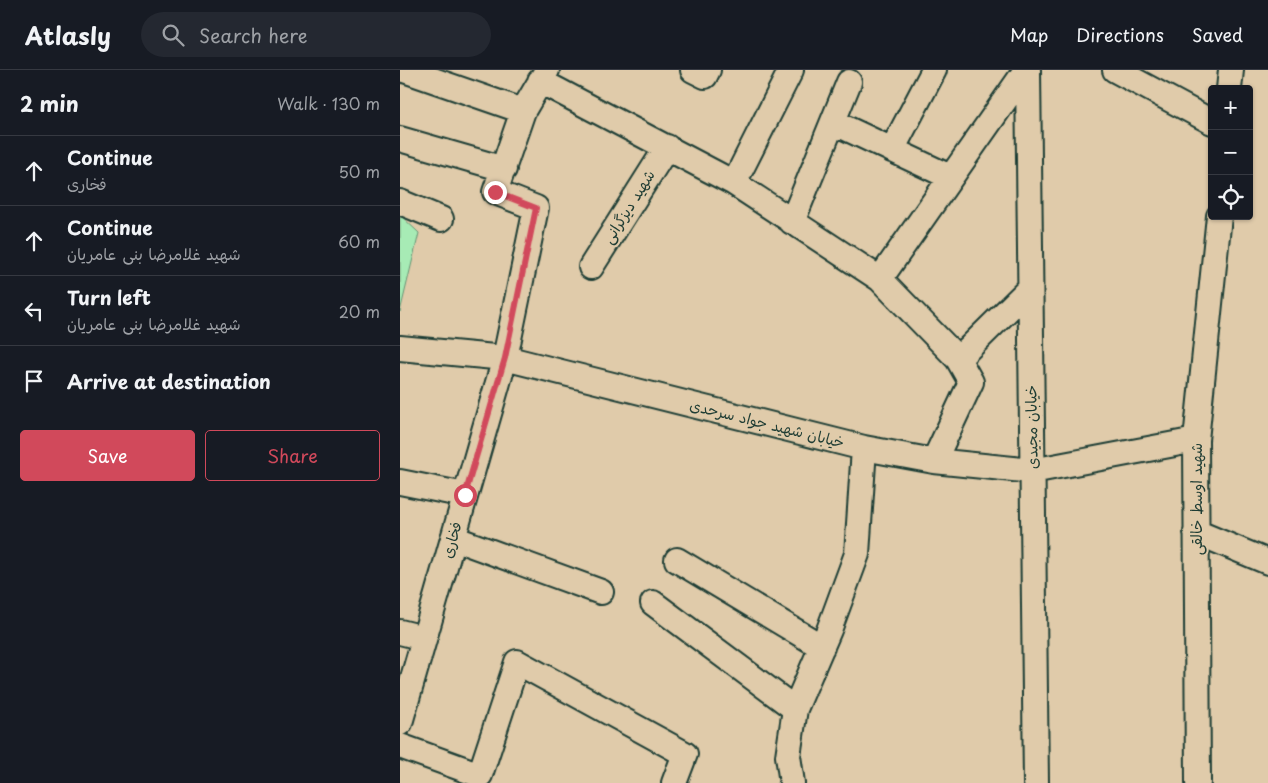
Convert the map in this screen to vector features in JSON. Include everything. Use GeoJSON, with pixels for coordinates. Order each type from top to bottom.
{"type":"FeatureCollection","features":[{"type":"Feature","properties":{"kind":"street"},"geometry":{"type":"LineString","coordinates":[[404,70],[523,112]]}},
{"type":"Feature","properties":{"kind":"street"},"geometry":{"type":"LineString","coordinates":[[693,70],[705,76],[708,70]]}},
{"type":"Feature","properties":{"kind":"street"},"geometry":{"type":"LineString","coordinates":[[734,183],[791,70]]}},
{"type":"Feature","properties":{"kind":"street"},"geometry":{"type":"LineString","coordinates":[[892,150],[934,70]]}},
{"type":"Feature","properties":{"kind":"street"},"geometry":{"type":"LineString","coordinates":[[880,279],[1027,70]]}},
{"type":"Feature","properties":{"kind":"street","name":"خیابان مجیدی"},"geometry":{"type":"LineString","coordinates":[[1027,70],[1036,783]]}},
{"type":"Feature","properties":{"kind":"street"},"geometry":{"type":"LineString","coordinates":[[1116,70],[1208,120]]}},
{"type":"Feature","properties":{"kind":"street"},"geometry":{"type":"LineString","coordinates":[[400,138],[504,169],[523,112],[543,75],[734,183],[880,279],[958,359],[971,382],[934,461]]}},
{"type":"Feature","properties":{"kind":"street"},"geometry":{"type":"LineString","coordinates":[[792,222],[850,82]]}},
{"type":"Feature","properties":{"kind":"street"},"geometry":{"type":"LineString","coordinates":[[833,122],[950,177]]}},
{"type":"Feature","properties":{"kind":"street","name":"شهید دیزگرانی"},"geometry":{"type":"LineString","coordinates":[[591,267],[668,147]]}},
{"type":"Feature","properties":{"kind":"street","name":"فخاری"},"geometry":{"type":"LineString","coordinates":[[400,722],[505,358],[536,208],[495,192],[504,169]]}},
{"type":"Feature","properties":{"kind":"street"},"geometry":{"type":"LineString","coordinates":[[400,202],[441,219]]}},
{"type":"Feature","properties":{"kind":"street","name":"شهید اوسط خالقی"},"geometry":{"type":"LineString","coordinates":[[1198,783],[1196,440],[1219,220]]}},
{"type":"Feature","properties":{"kind":"street"},"geometry":{"type":"LineString","coordinates":[[958,359],[1030,288]]}},
{"type":"Feature","properties":{"kind":"street","name":"خیابان شهید جواد سرحدی"},"geometry":{"type":"LineString","coordinates":[[400,348],[505,358],[864,448],[934,461],[1032,471],[1196,440]]}},
{"type":"Feature","properties":{"kind":"street"},"geometry":{"type":"LineString","coordinates":[[792,783],[788,756],[795,709],[822,647],[857,554],[864,448]]}},
{"type":"Feature","properties":{"kind":"street"},"geometry":{"type":"LineString","coordinates":[[400,482],[465,495]]}},
{"type":"Feature","properties":{"kind":"street"},"geometry":{"type":"LineString","coordinates":[[1196,532],[1268,562]]}},
{"type":"Feature","properties":{"kind":"street"},"geometry":{"type":"LineString","coordinates":[[453,538],[601,592]]}},
{"type":"Feature","properties":{"kind":"street"},"geometry":{"type":"LineString","coordinates":[[677,560],[822,647]]}},
{"type":"Feature","properties":{"kind":"street"},"geometry":{"type":"LineString","coordinates":[[653,603],[795,709]]}},
{"type":"Feature","properties":{"kind":"street"},"geometry":{"type":"LineString","coordinates":[[400,632],[424,638]]}},
{"type":"Feature","properties":{"kind":"street"},"geometry":{"type":"LineString","coordinates":[[400,746],[480,775],[517,662],[685,754],[674,783]]}},
{"type":"Feature","properties":{"kind":"green space"},"geometry":{"type":"Polygon","coordinates":[[[400,215],[419,233],[400,312],[400,215]]]}},
{"type":"Feature","properties":{"kind":"route"},"geometry":{"type":"LineString","coordinates":[[465,495],[505,358],[536,208],[495,192]]}}]}
